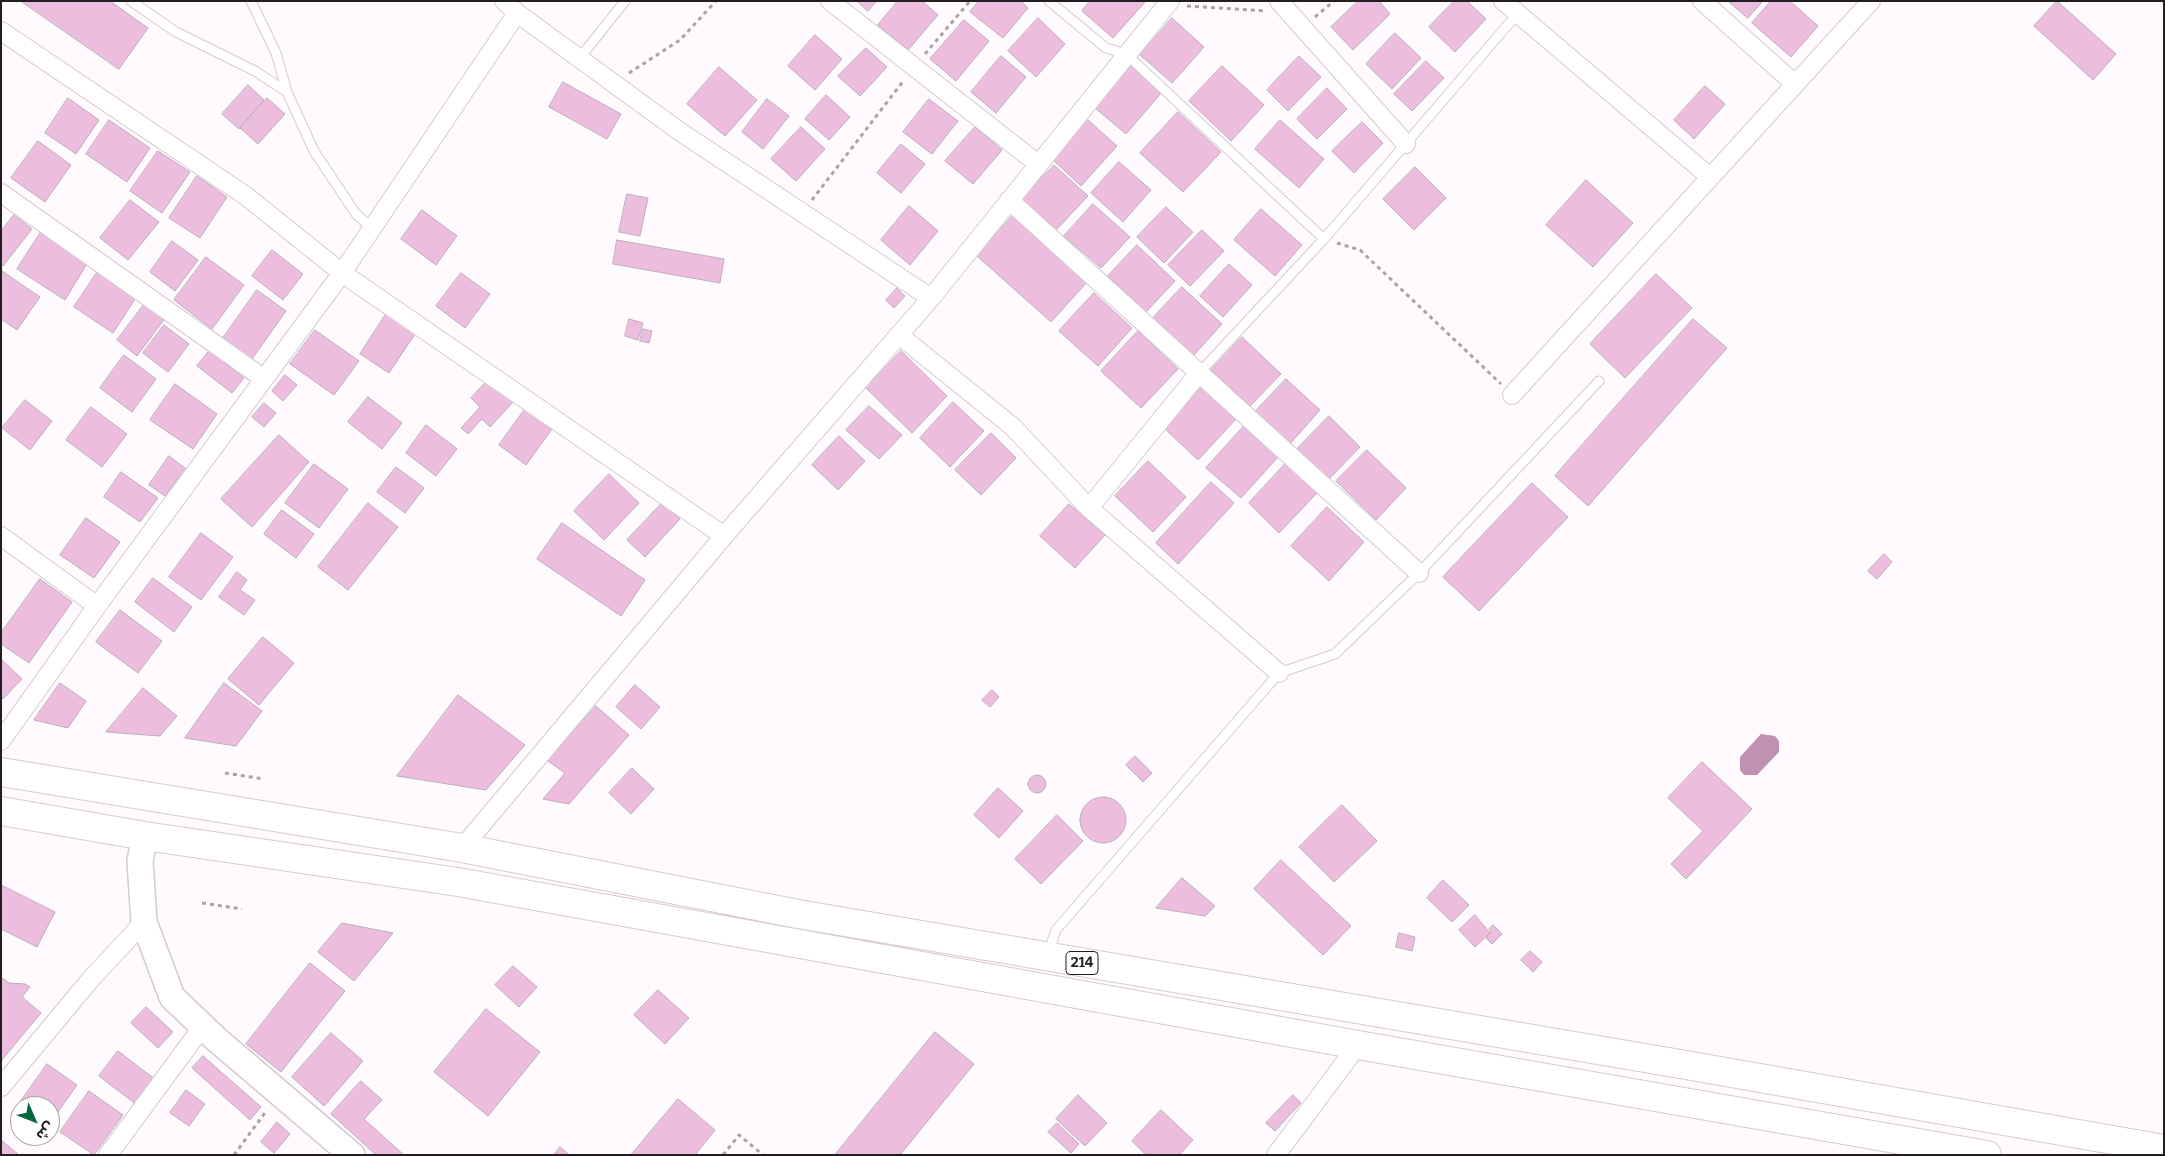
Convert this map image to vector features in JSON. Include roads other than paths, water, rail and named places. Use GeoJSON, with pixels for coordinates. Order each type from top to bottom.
{"type":"FeatureCollection","features":[{"type":"Feature","properties":{"kind":"highway","name":"214"},"geometry":{"type":"LineString","coordinates":[[1,772],[462,848],[798,914],[2164,1149]]}},
{"type":"Feature","properties":{"kind":"highway"},"geometry":{"type":"LineString","coordinates":[[114,831],[120,791]]}},
{"type":"Feature","properties":{"kind":"highway"},"geometry":{"type":"LineString","coordinates":[[183,842],[189,803]]}},
{"type":"Feature","properties":{"kind":"highway","name":"214"},"geometry":{"type":"LineString","coordinates":[[1,811],[183,842],[458,882],[1358,1045],[1987,1155]]}},
{"type":"Feature","properties":{"kind":"street"},"geometry":{"type":"LineString","coordinates":[[830,1],[1038,164]]}},
{"type":"Feature","properties":{"kind":"street"},"geometry":{"type":"LineString","coordinates":[[1504,1],[1710,177]]}},
{"type":"Feature","properties":{"kind":"street"},"geometry":{"type":"LineString","coordinates":[[1702,1],[1794,84]]}},
{"type":"Feature","properties":{"kind":"street"},"geometry":{"type":"LineString","coordinates":[[462,848],[724,536],[931,298],[1169,3]]}},
{"type":"Feature","properties":{"kind":"street"},"geometry":{"type":"LineString","coordinates":[[1512,395],[1866,3]]}},
{"type":"Feature","properties":{"kind":"street"},"geometry":{"type":"LineString","coordinates":[[1,741],[263,378],[342,273],[510,7],[679,131],[931,298]]}},
{"type":"Feature","properties":{"kind":"street"},"geometry":{"type":"LineString","coordinates":[[1284,7],[1406,144]]}},
{"type":"Feature","properties":{"kind":"street"},"geometry":{"type":"LineString","coordinates":[[1,31],[246,196],[342,273],[724,536]]}},
{"type":"Feature","properties":{"kind":"street"},"geometry":{"type":"LineString","coordinates":[[1,192],[263,378]]}},
{"type":"Feature","properties":{"kind":"street"},"geometry":{"type":"LineString","coordinates":[[1009,200],[1418,573]]}},
{"type":"Feature","properties":{"kind":"street"},"geometry":{"type":"LineString","coordinates":[[899,334],[1013,427],[1089,508],[1279,673]]}},
{"type":"Feature","properties":{"kind":"street"},"geometry":{"type":"LineString","coordinates":[[1089,508],[1199,373]]}},
{"type":"Feature","properties":{"kind":"street"},"geometry":{"type":"LineString","coordinates":[[1,536],[97,606]]}},
{"type":"Feature","properties":{"kind":"street"},"geometry":{"type":"LineString","coordinates":[[145,836],[140,862],[144,922],[172,996],[202,1026],[352,1155]]}},
{"type":"Feature","properties":{"kind":"street"},"geometry":{"type":"LineString","coordinates":[[1,1087],[90,980],[144,922]]}},
{"type":"Feature","properties":{"kind":"street"},"geometry":{"type":"LineString","coordinates":[[108,1155],[202,1026]]}},
{"type":"Feature","properties":{"kind":"street"},"geometry":{"type":"LineString","coordinates":[[1276,1155],[1358,1045]]}},
{"type":"Feature","properties":{"kind":"lane"},"geometry":{"type":"LineString","coordinates":[[131,1],[176,32],[255,71],[287,92]]}},
{"type":"Feature","properties":{"kind":"lane"},"geometry":{"type":"LineString","coordinates":[[251,1],[276,53],[287,92],[314,152],[356,214],[372,228]]}},
{"type":"Feature","properties":{"kind":"lane"},"geometry":{"type":"LineString","coordinates":[[579,59],[625,1]]}},
{"type":"Feature","properties":{"kind":"lane"},"geometry":{"type":"LineString","coordinates":[[1049,1],[1106,48],[1126,54],[1324,239]]}},
{"type":"Feature","properties":{"kind":"lane"},"geometry":{"type":"LineString","coordinates":[[1199,373],[1324,239],[1518,13]]}},
{"type":"Feature","properties":{"kind":"lane"},"geometry":{"type":"LineString","coordinates":[[1047,957],[1056,930],[1279,673],[1334,654],[1418,573],[1599,381]]}}]}
